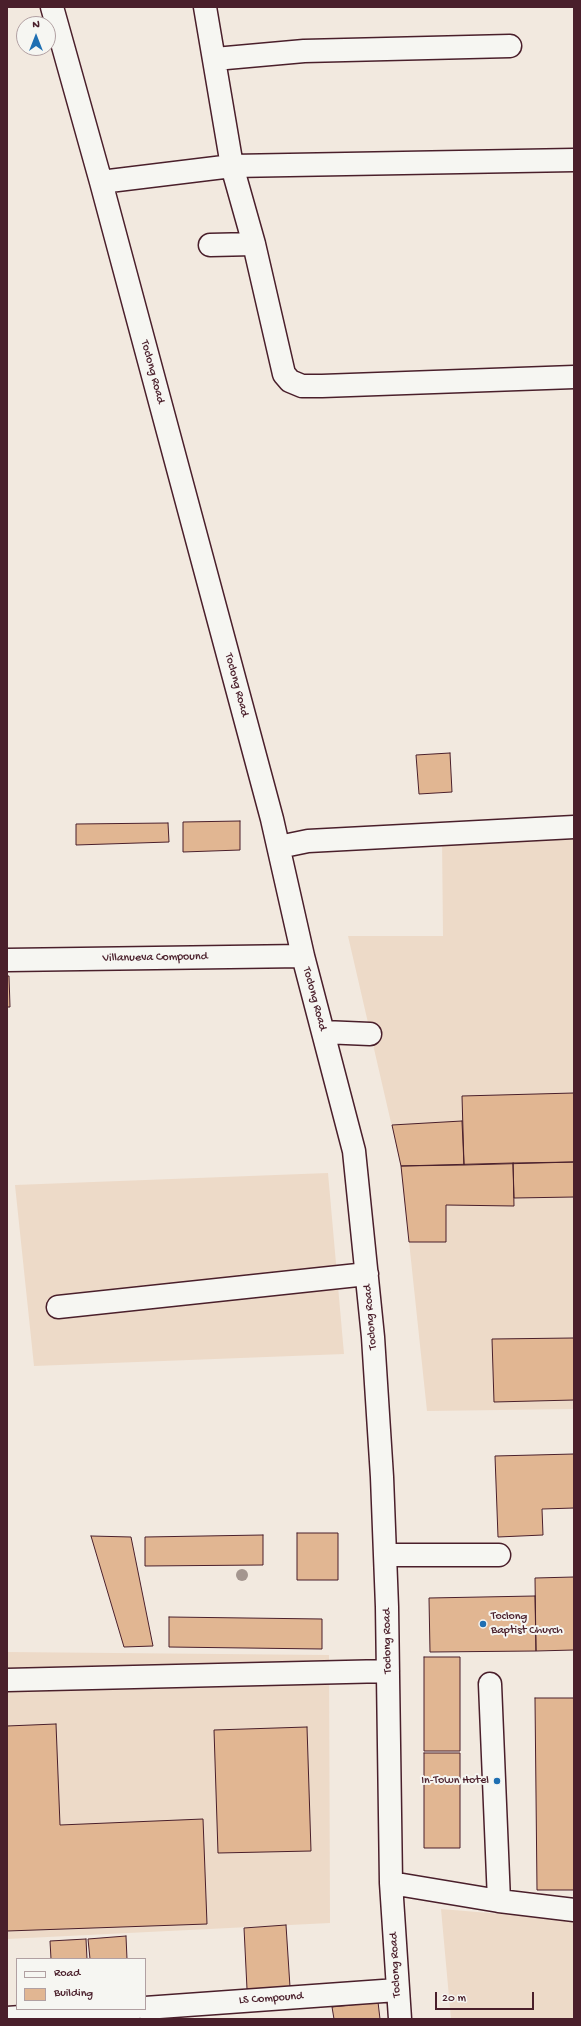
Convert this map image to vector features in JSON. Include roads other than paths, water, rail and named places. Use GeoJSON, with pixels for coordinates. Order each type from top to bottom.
{"type":"FeatureCollection","features":[{"type":"Feature","properties":{"kind":"street","name":"Toclong Road"},"geometry":{"type":"LineString","coordinates":[[52,7],[101,182],[279,847],[303,956],[354,1151],[367,1274],[382,1470],[388,1671],[391,1883],[400,2019]]}},
{"type":"Feature","properties":{"kind":"street"},"geometry":{"type":"LineString","coordinates":[[205,7],[232,166],[254,244],[284,374],[290,381],[302,386],[322,386],[574,377]]}},
{"type":"Feature","properties":{"kind":"street"},"geometry":{"type":"LineString","coordinates":[[215,59],[304,51],[510,46]]}},
{"type":"Feature","properties":{"kind":"street"},"geometry":{"type":"LineString","coordinates":[[101,182],[232,166],[574,160]]}},
{"type":"Feature","properties":{"kind":"street"},"geometry":{"type":"LineString","coordinates":[[210,245],[254,244]]}},
{"type":"Feature","properties":{"kind":"street"},"geometry":{"type":"LineString","coordinates":[[279,847],[308,841],[574,827]]}},
{"type":"Feature","properties":{"kind":"street","name":"Villanueva Compound"},"geometry":{"type":"LineString","coordinates":[[7,960],[303,956]]}},
{"type":"Feature","properties":{"kind":"street"},"geometry":{"type":"LineString","coordinates":[[323,1032],[370,1034]]}},
{"type":"Feature","properties":{"kind":"street"},"geometry":{"type":"LineString","coordinates":[[58,1307],[367,1274]]}},
{"type":"Feature","properties":{"kind":"street"},"geometry":{"type":"LineString","coordinates":[[385,1555],[499,1555]]}},
{"type":"Feature","properties":{"kind":"street"},"geometry":{"type":"LineString","coordinates":[[7,1680],[388,1671]]}},
{"type":"Feature","properties":{"kind":"street"},"geometry":{"type":"LineString","coordinates":[[490,1684],[499,1901]]}},
{"type":"Feature","properties":{"kind":"street"},"geometry":{"type":"LineString","coordinates":[[391,1883],[499,1901],[574,1910]]}},
{"type":"Feature","properties":{"kind":"street","name":"LS Compound"},"geometry":{"type":"LineString","coordinates":[[146,2008],[397,1990]]}},
{"type":"Feature","properties":{"kind":"street"},"geometry":{"type":"LineString","coordinates":[[7,2018],[119,2010]]}},
{"type":"Feature","properties":{"kind":"place","name":"Toclong Baptist Church"},"geometry":{"type":"Point","coordinates":[483,1624]}},
{"type":"Feature","properties":{"kind":"place","name":"In-Town Hotel"},"geometry":{"type":"Point","coordinates":[497,1781]}}]}
